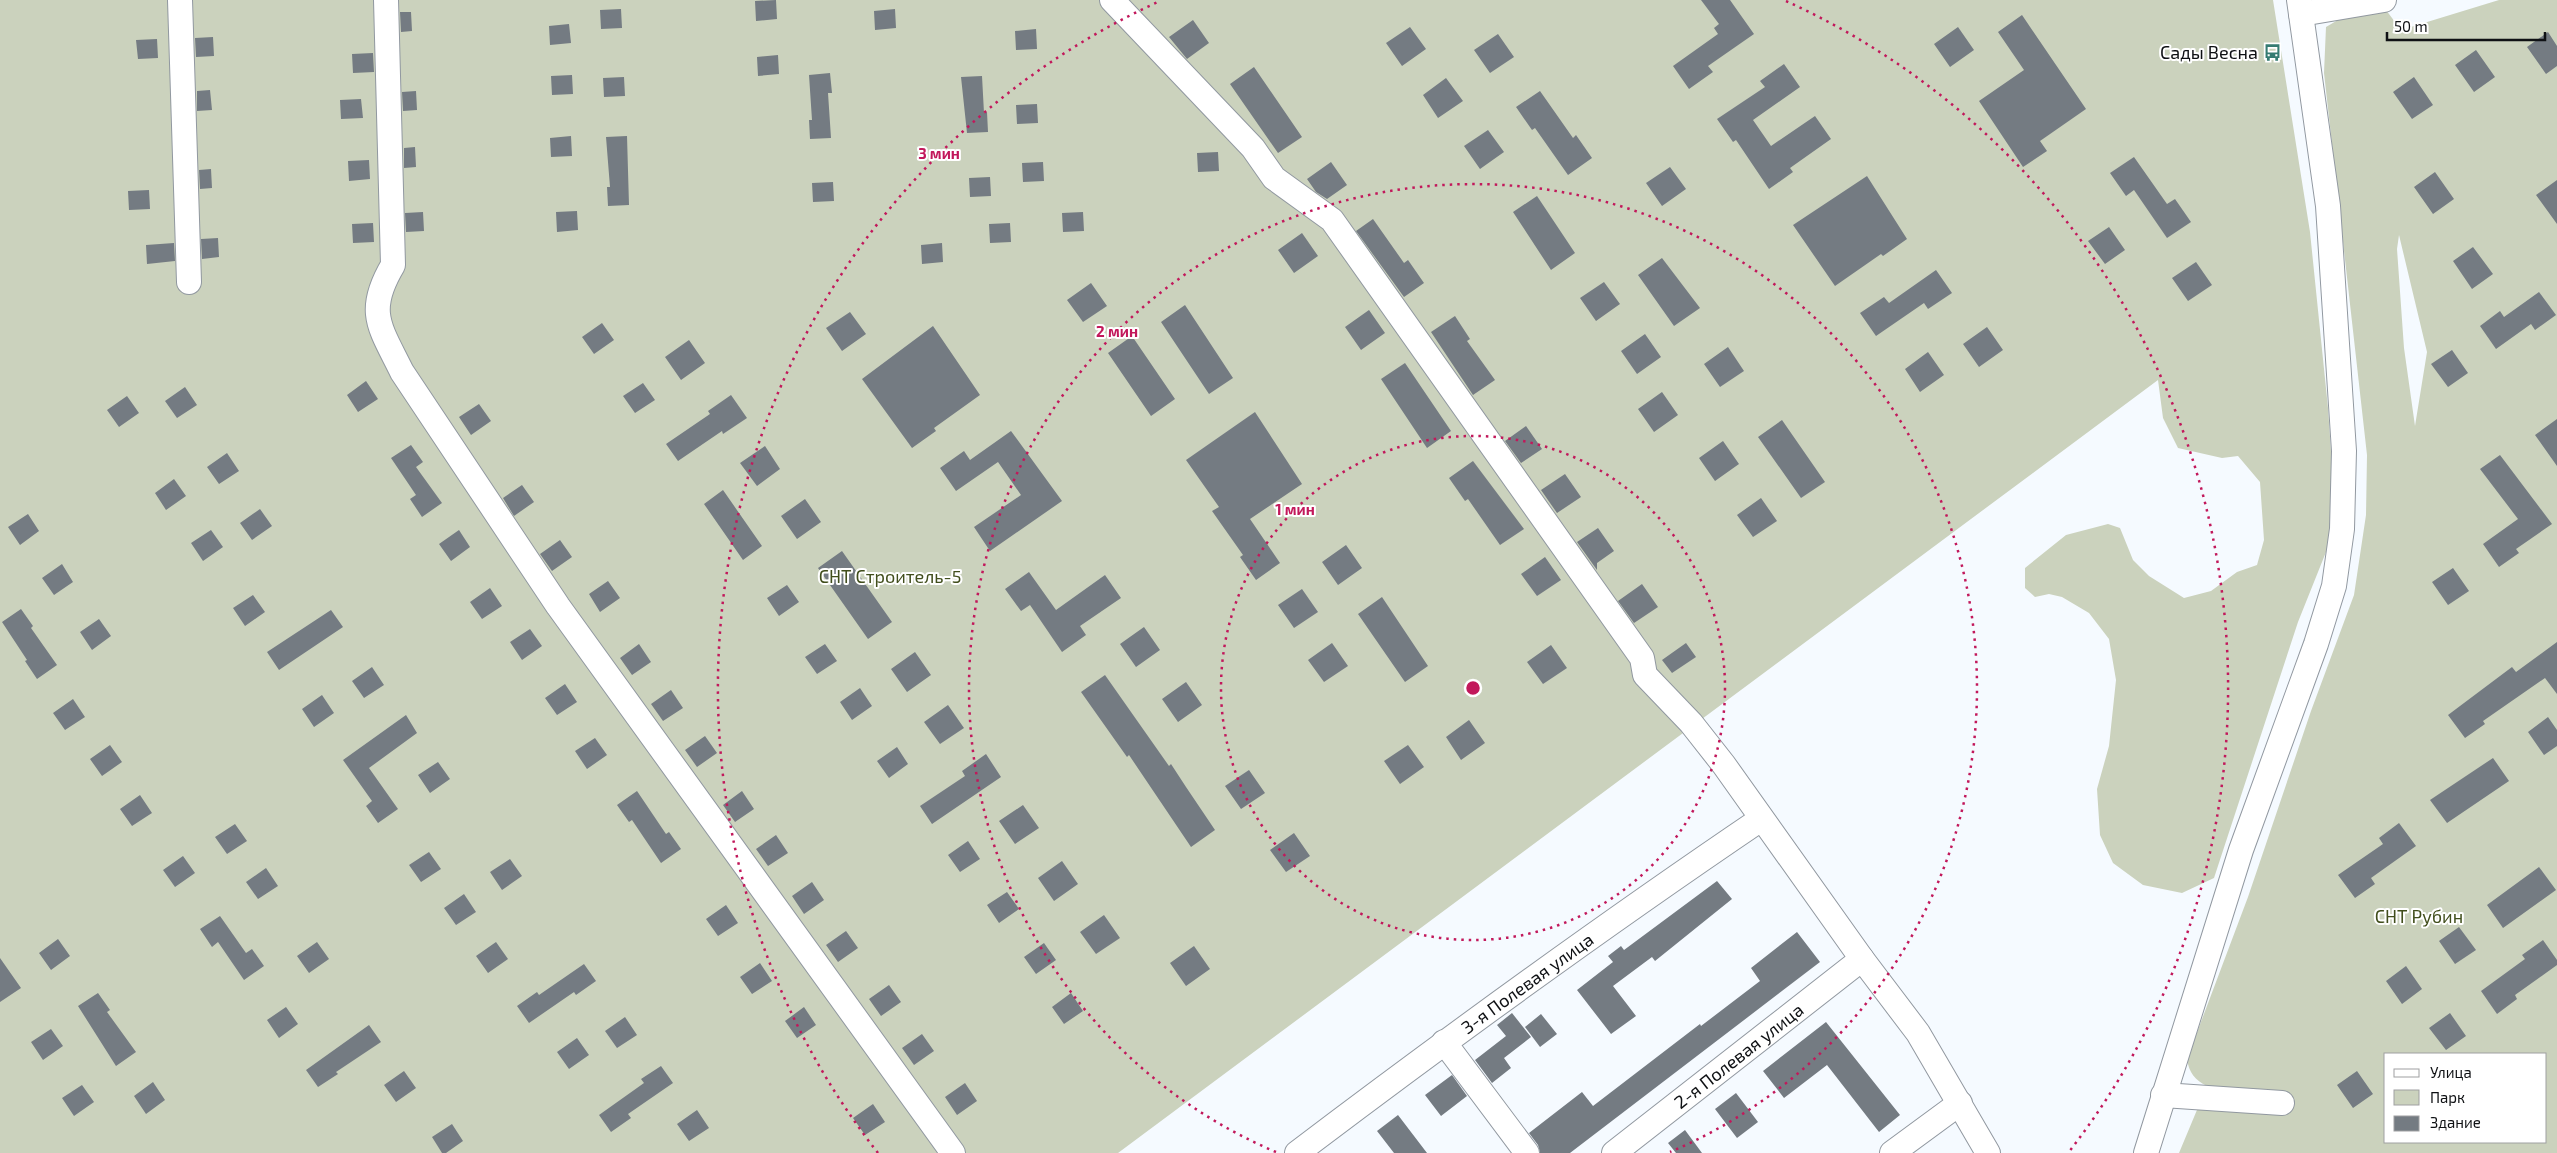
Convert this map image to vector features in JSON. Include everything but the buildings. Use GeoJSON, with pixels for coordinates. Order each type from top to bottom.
{"type":"FeatureCollection","features":[{"type":"Feature","properties":{"kind":"street"},"geometry":{"type":"LineString","coordinates":[[180,0],[190,282]]}},
{"type":"Feature","properties":{"kind":"street"},"geometry":{"type":"LineString","coordinates":[[386,0],[393,265],[380,286],[377,313],[398,363],[558,606],[953,1153]]}},
{"type":"Feature","properties":{"kind":"street"},"geometry":{"type":"LineString","coordinates":[[1112,0],[1253,148],[1274,178],[1332,220],[1642,658],[1645,675],[1691,723],[1724,765],[1760,819],[1918,1033],[1988,1153]]}},
{"type":"Feature","properties":{"kind":"street"},"geometry":{"type":"LineString","coordinates":[[2146,1153],[2241,850],[2316,644],[2334,586],[2342,529],[2344,451],[2328,206],[2300,7],[2384,0]]}},
{"type":"Feature","properties":{"kind":"street","name":"3-я Полевая улица"},"geometry":{"type":"LineString","coordinates":[[1297,1153],[1444,1042],[1666,883],[1760,819]]}},
{"type":"Feature","properties":{"kind":"street","name":"2-я Полевая улица"},"geometry":{"type":"LineString","coordinates":[[1614,1153],[1862,959]]}},
{"type":"Feature","properties":{"kind":"street"},"geometry":{"type":"LineString","coordinates":[[1444,1042],[1527,1153]]}},
{"type":"Feature","properties":{"kind":"street"},"geometry":{"type":"LineString","coordinates":[[2163,1095],[2282,1103]]}},
{"type":"Feature","properties":{"kind":"street"},"geometry":{"type":"LineString","coordinates":[[1892,1153],[1960,1103]]}},
{"type":"Feature","properties":{"kind":"green space","name":"СНТ Строитель-5"},"geometry":{"type":"Polygon","coordinates":[[[0,0],[2273,0],[2310,232],[2328,408],[2334,494],[2332,537],[2298,622],[2214,878],[2182,893],[2143,885],[2113,863],[2100,835],[2097,789],[2109,746],[2116,680],[2109,639],[2089,613],[2062,597],[2049,594],[2035,597],[2025,588],[2025,568],[2066,535],[2108,524],[2120,528],[2133,560],[2149,576],[2184,598],[2211,591],[2237,572],[2257,565],[2264,540],[2260,482],[2238,456],[2222,458],[2178,448],[2163,418],[2158,380],[1118,1153],[0,1153],[0,0]]]}},
{"type":"Feature","properties":{"kind":"green space","name":"СНТ Рубин"},"geometry":{"type":"Polygon","coordinates":[[[2499,0],[2557,0],[2557,1153],[2179,1153],[2207,1086],[2193,1076],[2187,1059],[2248,897],[2311,711],[2354,595],[2366,515],[2367,455],[2324,73],[2326,27],[2355,10],[2386,10],[2401,30],[2499,0]],[[2399,235],[2397,249],[2404,348],[2415,426],[2427,352],[2399,235]]]}},
{"type":"Feature","properties":{"kind":"place","name":"Сады Весна"},"geometry":{"type":"Point","coordinates":[2272,52]}}]}
